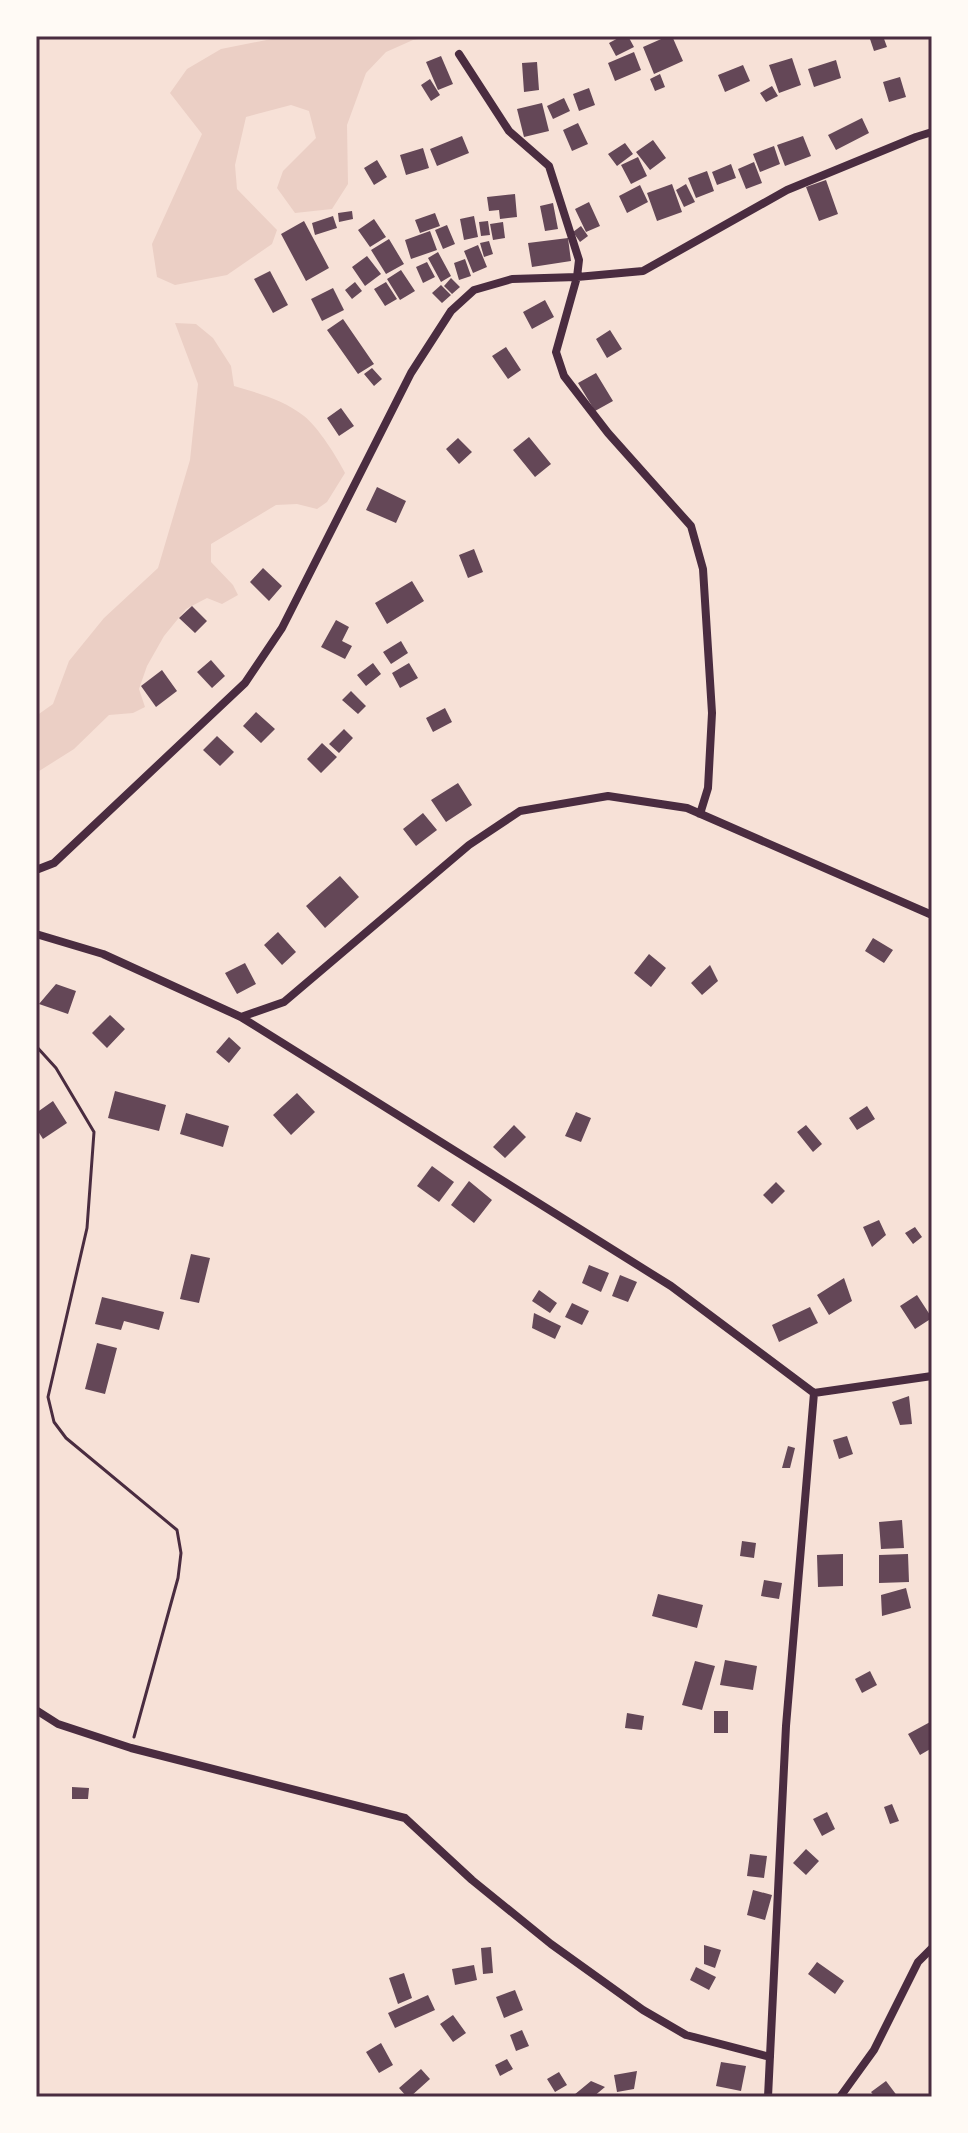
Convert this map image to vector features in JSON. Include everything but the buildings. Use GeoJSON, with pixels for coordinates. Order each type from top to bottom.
{"type":"FeatureCollection","features":[{"type":"Feature","properties":{"kind":"street"},"geometry":{"type":"LineString","coordinates":[[459,54],[509,131],[549,166],[579,260],[556,352],[564,376],[608,433],[691,526],[703,569],[712,713],[708,788],[700,814]]}},
{"type":"Feature","properties":{"kind":"street"},"geometry":{"type":"LineString","coordinates":[[36,870],[54,863],[245,683],[282,628],[411,373],[451,311],[474,290],[512,279],[643,271],[787,190],[932,132]]}},
{"type":"Feature","properties":{"kind":"street"},"geometry":{"type":"LineString","coordinates":[[241,1017],[284,1002],[469,845],[520,811],[608,796],[687,808],[932,915]]}},
{"type":"Feature","properties":{"kind":"street"},"geometry":{"type":"LineString","coordinates":[[36,934],[103,954],[241,1017],[671,1286],[814,1393],[932,1376]]}},
{"type":"Feature","properties":{"kind":"street"},"geometry":{"type":"LineString","coordinates":[[768,2097],[786,1726],[814,1393]]}},
{"type":"Feature","properties":{"kind":"street"},"geometry":{"type":"LineString","coordinates":[[36,1710],[58,1724],[131,1748],[405,1818],[472,1880],[529,1926],[643,2010],[686,2035],[770,2057]]}},
{"type":"Feature","properties":{"kind":"street"},"geometry":{"type":"LineString","coordinates":[[840,2097],[874,2050],[918,1962],[932,1948]]}},
{"type":"Feature","properties":{"kind":"path"},"geometry":{"type":"LineString","coordinates":[[36,1046],[56,1068],[94,1132],[87,1228],[48,1397],[54,1422],[66,1438],[177,1530],[181,1553],[178,1578],[131,1748]]}},
{"type":"Feature","properties":{"kind":"shaded area"},"geometry":{"type":"Polygon","coordinates":[[[287,36],[436,36],[413,40],[386,52],[366,73],[347,125],[348,184],[332,209],[295,213],[277,188],[283,171],[316,138],[309,111],[291,105],[246,117],[235,165],[237,189],[277,230],[272,244],[227,275],[175,285],[157,277],[152,244],[202,134],[170,93],[187,69],[221,49],[287,36]]]}},
{"type":"Feature","properties":{"kind":"shaded area"},"geometry":{"type":"Polygon","coordinates":[[[175,323],[196,324],[213,338],[231,366],[234,386],[279,401],[304,416],[321,435],[345,473],[327,502],[317,509],[297,504],[276,505],[211,544],[211,562],[233,585],[238,595],[222,604],[207,598],[186,609],[164,636],[147,666],[139,689],[145,707],[133,713],[109,715],[74,749],[36,773],[36,716],[53,704],[69,661],[104,618],[158,568],[190,460],[198,384],[175,323]]]}}]}
